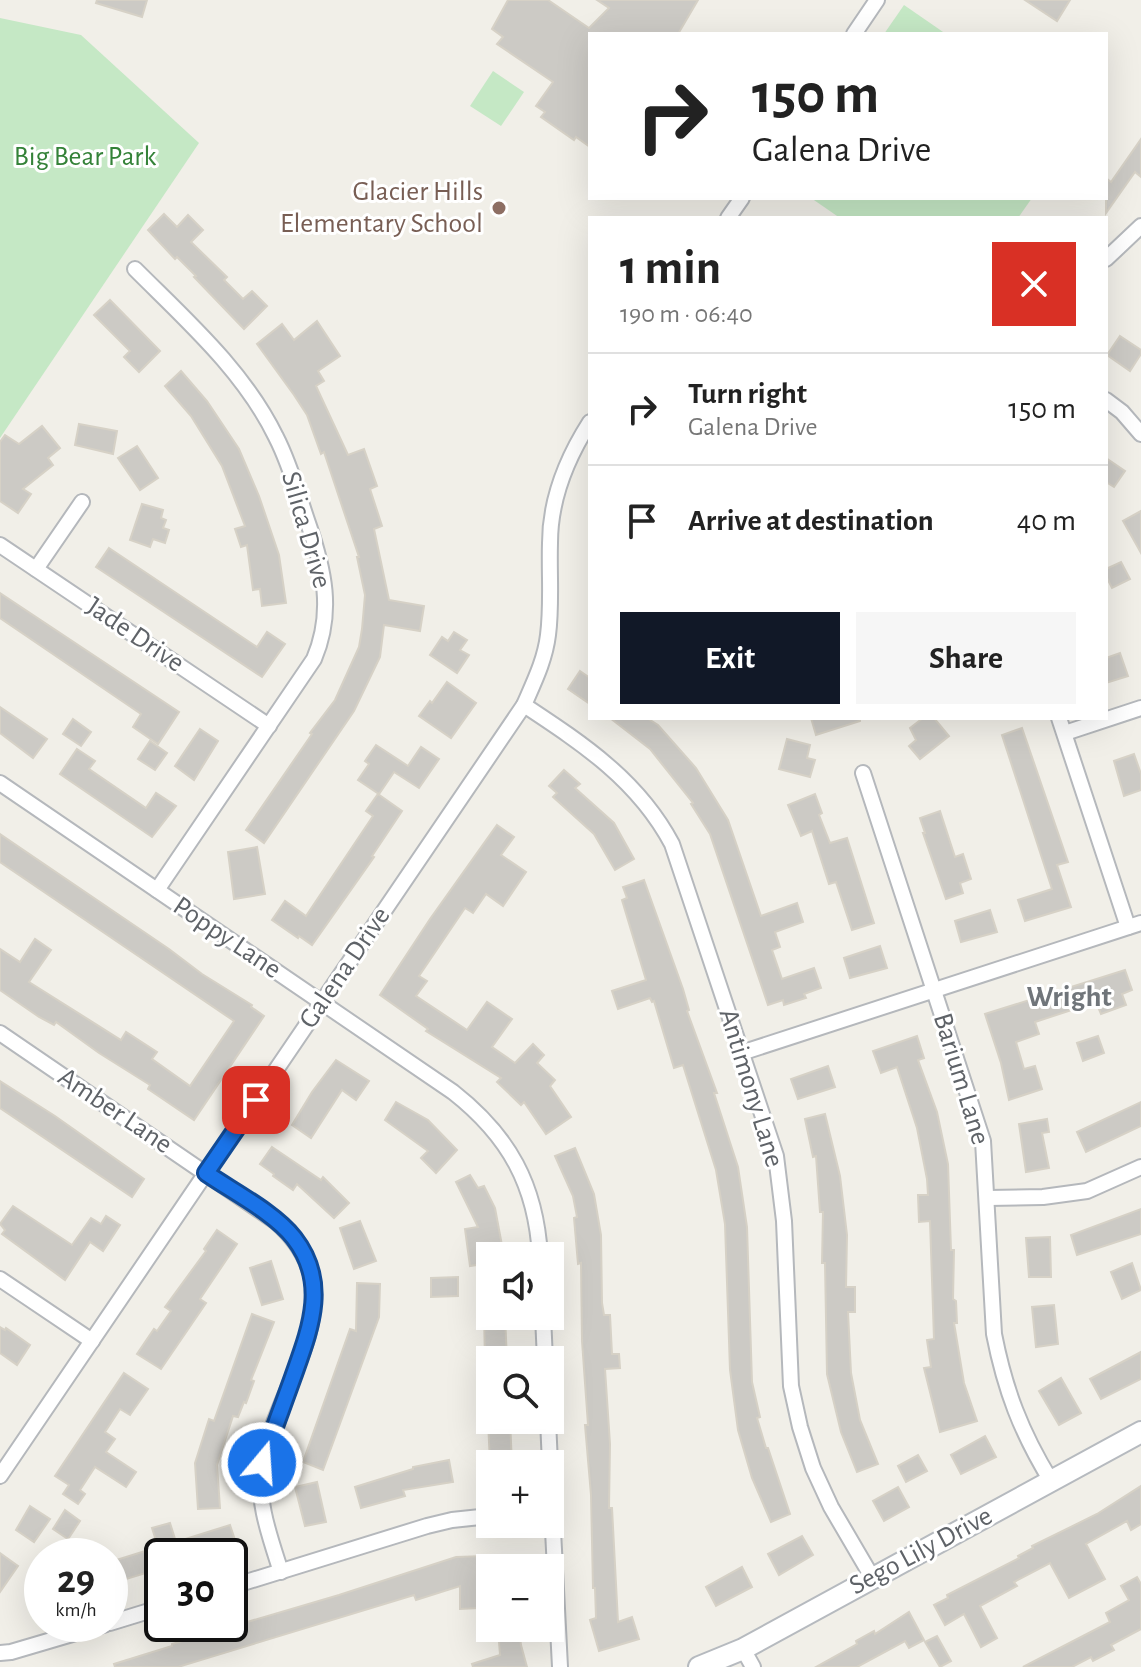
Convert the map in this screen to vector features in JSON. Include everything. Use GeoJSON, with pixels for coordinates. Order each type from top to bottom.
{"type":"FeatureCollection","features":[{"type":"Feature","properties":{"kind":"main road","name":"Sego Lily Drive"},"geometry":{"type":"LineString","coordinates":[[699,1667],[743,1649],[1141,1432]]}},
{"type":"Feature","properties":{"kind":"street"},"geometry":{"type":"LineString","coordinates":[[855,32],[877,0]]}},
{"type":"Feature","properties":{"kind":"street"},"geometry":{"type":"LineString","coordinates":[[1108,257],[1141,226]]}},
{"type":"Feature","properties":{"kind":"street","name":"Silica Drive"},"geometry":{"type":"LineString","coordinates":[[135,269],[219,354],[276,436],[315,543],[327,596],[322,641],[307,670],[157,890]]}},
{"type":"Feature","properties":{"kind":"street"},"geometry":{"type":"LineString","coordinates":[[1108,402],[1141,434]]}},
{"type":"Feature","properties":{"kind":"street","name":"Galena Drive"},"geometry":{"type":"LineString","coordinates":[[0,1476],[524,705],[540,669],[548,639],[551,608],[549,540],[555,499],[567,462],[588,425]]}},
{"type":"Feature","properties":{"kind":"street"},"geometry":{"type":"LineString","coordinates":[[36,569],[82,502]]}},
{"type":"Feature","properties":{"kind":"street","name":"Jade Drive"},"geometry":{"type":"LineString","coordinates":[[0,545],[269,726]]}},
{"type":"Feature","properties":{"kind":"street","name":"Antimony Lane"},"geometry":{"type":"LineString","coordinates":[[524,705],[605,761],[638,793],[658,818],[672,844],[776,1156],[784,1221],[791,1386],[800,1427],[813,1468],[831,1507],[872,1577]]}},
{"type":"Feature","properties":{"kind":"street"},"geometry":{"type":"LineString","coordinates":[[1108,719],[1141,708]]}},
{"type":"Feature","properties":{"kind":"street"},"geometry":{"type":"LineString","coordinates":[[741,1053],[1134,925],[1060,720]]}},
{"type":"Feature","properties":{"kind":"street"},"geometry":{"type":"LineString","coordinates":[[1065,733],[1105,720]]}},
{"type":"Feature","properties":{"kind":"street","name":"Barium Lane"},"geometry":{"type":"LineString","coordinates":[[863,773],[983,1141],[991,1304],[999,1363],[1018,1421],[1051,1481]]}},
{"type":"Feature","properties":{"kind":"street","name":"Poppy Lane"},"geometry":{"type":"LineString","coordinates":[[0,783],[476,1110],[511,1153],[525,1180],[534,1208],[538,1242]]}},
{"type":"Feature","properties":{"kind":"street","name":"Amber Lane"},"geometry":{"type":"LineString","coordinates":[[0,1033],[293,1236],[306,1256],[314,1279],[315,1305],[310,1331],[262,1463],[263,1513],[281,1572]]}},
{"type":"Feature","properties":{"kind":"street"},"geometry":{"type":"LineString","coordinates":[[988,1198],[1043,1197],[1087,1191],[1141,1167]]}},
{"type":"Feature","properties":{"kind":"street"},"geometry":{"type":"LineString","coordinates":[[0,1279],[92,1341]]}},
{"type":"Feature","properties":{"kind":"street"},"geometry":{"type":"LineString","coordinates":[[248,1582],[427,1526],[476,1517]]}},
{"type":"Feature","properties":{"kind":"street"},"geometry":{"type":"LineString","coordinates":[[552,1538],[560,1667]]}},
{"type":"Feature","properties":{"kind":"street"},"geometry":{"type":"LineString","coordinates":[[0,1653],[44,1642]]}},
{"type":"Feature","properties":{"kind":"street"},"geometry":{"type":"LineString","coordinates":[[743,1649],[753,1667]]}},
{"type":"Feature","properties":{"kind":"green space"},"geometry":{"type":"Polygon","coordinates":[[[904,5],[943,32],[885,32],[904,5]]]}},
{"type":"Feature","properties":{"kind":"green space","name":"Big Bear Park"},"geometry":{"type":"Polygon","coordinates":[[[0,18],[81,35],[199,143],[0,438],[0,18]]]}},
{"type":"Feature","properties":{"kind":"green space"},"geometry":{"type":"Polygon","coordinates":[[[493,71],[524,92],[501,126],[470,106],[493,71]]]}},
{"type":"Feature","properties":{"kind":"green space"},"geometry":{"type":"Polygon","coordinates":[[[814,200],[1031,200],[1019,216],[837,216],[814,200]]]}},
{"type":"Feature","properties":{"kind":"building"},"geometry":{"type":"Polygon","coordinates":[[[97,0],[147,0],[142,17],[96,3],[97,0]]]}},
{"type":"Feature","properties":{"kind":"building"},"geometry":{"type":"Polygon","coordinates":[[[508,0],[548,0],[589,28],[609,8],[597,0],[698,0],[679,32],[588,32],[588,146],[576,137],[574,140],[541,117],[545,112],[536,106],[553,82],[497,44],[503,37],[492,29],[508,0]]]}},
{"type":"Feature","properties":{"kind":"building"},"geometry":{"type":"Polygon","coordinates":[[[1025,0],[1070,0],[1057,21],[1025,0]]]}},
{"type":"Feature","properties":{"kind":"building"},"geometry":{"type":"Polygon","coordinates":[[[1141,139],[1141,177],[1135,172],[1106,213],[1108,180],[1111,182],[1141,139]]]}},
{"type":"Feature","properties":{"kind":"building"},"geometry":{"type":"Polygon","coordinates":[[[164,214],[177,227],[188,215],[203,230],[191,242],[227,277],[224,280],[243,299],[252,291],[267,306],[244,329],[196,276],[148,230],[164,214]]]}},
{"type":"Feature","properties":{"kind":"building"},"geometry":{"type":"Polygon","coordinates":[[[110,300],[160,351],[139,372],[124,357],[130,351],[94,315],[110,300]]]}},
{"type":"Feature","properties":{"kind":"building"},"geometry":{"type":"Polygon","coordinates":[[[317,321],[340,356],[318,371],[324,381],[316,386],[348,455],[364,449],[377,486],[370,489],[382,526],[374,529],[389,600],[424,606],[420,631],[384,625],[380,657],[354,711],[264,843],[246,830],[335,700],[359,647],[362,629],[365,595],[359,557],[324,452],[321,454],[307,415],[257,344],[282,324],[294,340],[317,321]]]}},
{"type":"Feature","properties":{"kind":"building"},"geometry":{"type":"Polygon","coordinates":[[[1120,336],[1141,350],[1130,371],[1108,354],[1120,336]]]}},
{"type":"Feature","properties":{"kind":"building"},"geometry":{"type":"Polygon","coordinates":[[[181,371],[207,401],[239,449],[279,555],[286,603],[262,606],[260,589],[253,590],[247,545],[241,547],[235,529],[245,526],[222,466],[191,416],[165,386],[181,371]]]}},
{"type":"Feature","properties":{"kind":"building"},"geometry":{"type":"Polygon","coordinates":[[[79,424],[117,431],[113,454],[75,445],[79,424]]]}},
{"type":"Feature","properties":{"kind":"building"},"geometry":{"type":"Polygon","coordinates":[[[42,426],[60,448],[48,458],[53,465],[23,489],[31,494],[18,513],[0,501],[0,442],[5,435],[19,444],[42,426]]]}},
{"type":"Feature","properties":{"kind":"building"},"geometry":{"type":"Polygon","coordinates":[[[137,446],[158,478],[140,490],[118,458],[137,446]]]}},
{"type":"Feature","properties":{"kind":"building"},"geometry":{"type":"Polygon","coordinates":[[[1108,459],[1125,471],[1114,487],[1108,483],[1108,459]]]}},
{"type":"Feature","properties":{"kind":"building"},"geometry":{"type":"Polygon","coordinates":[[[142,504],[163,510],[161,518],[166,520],[163,528],[169,530],[165,543],[153,539],[150,547],[130,540],[142,504]]]}},
{"type":"Feature","properties":{"kind":"building"},"geometry":{"type":"Polygon","coordinates":[[[1141,511],[1141,553],[1123,521],[1141,511]]]}},
{"type":"Feature","properties":{"kind":"building"},"geometry":{"type":"Polygon","coordinates":[[[109,548],[257,647],[267,632],[285,644],[262,677],[96,567],[109,548]]]}},
{"type":"Feature","properties":{"kind":"building"},"geometry":{"type":"Polygon","coordinates":[[[1121,562],[1130,579],[1112,588],[1108,568],[1121,562]]]}},
{"type":"Feature","properties":{"kind":"building"},"geometry":{"type":"Polygon","coordinates":[[[0,593],[179,712],[158,744],[133,727],[141,714],[0,618],[0,593]]]}},
{"type":"Feature","properties":{"kind":"building"},"geometry":{"type":"Polygon","coordinates":[[[454,632],[467,640],[460,650],[469,655],[457,673],[430,655],[442,637],[448,641],[454,632]]]}},
{"type":"Feature","properties":{"kind":"building"},"geometry":{"type":"Polygon","coordinates":[[[1120,653],[1128,676],[1108,682],[1108,657],[1120,653]]]}},
{"type":"Feature","properties":{"kind":"building"},"geometry":{"type":"Polygon","coordinates":[[[580,671],[588,677],[588,703],[568,689],[580,671]]]}},
{"type":"Feature","properties":{"kind":"building"},"geometry":{"type":"Polygon","coordinates":[[[447,682],[476,703],[451,738],[419,716],[447,682]]]}},
{"type":"Feature","properties":{"kind":"building"},"geometry":{"type":"Polygon","coordinates":[[[0,707],[47,739],[33,758],[0,733],[0,707]]]}},
{"type":"Feature","properties":{"kind":"building"},"geometry":{"type":"Polygon","coordinates":[[[73,719],[91,732],[81,746],[63,734],[73,719]]]}},
{"type":"Feature","properties":{"kind":"building"},"geometry":{"type":"Polygon","coordinates":[[[613,720],[650,720],[696,768],[728,820],[761,916],[797,903],[803,922],[775,932],[780,947],[772,950],[782,979],[814,968],[821,988],[804,994],[806,998],[784,1005],[783,1000],[768,1005],[710,834],[693,803],[650,749],[613,720]]]}},
{"type":"Feature","properties":{"kind":"building"},"geometry":{"type":"Polygon","coordinates":[[[812,720],[860,720],[860,721],[816,735],[812,720]]]}},
{"type":"Feature","properties":{"kind":"building"},"geometry":{"type":"Polygon","coordinates":[[[920,720],[936,720],[949,736],[920,759],[909,746],[916,740],[910,728],[920,720]]]}},
{"type":"Feature","properties":{"kind":"building"},"geometry":{"type":"Polygon","coordinates":[[[1022,728],[1068,862],[1057,865],[1071,907],[1025,921],[1018,900],[1052,889],[1002,735],[1022,728]]]}},
{"type":"Feature","properties":{"kind":"building"},"geometry":{"type":"Polygon","coordinates":[[[200,729],[218,741],[194,780],[175,766],[200,729]]]}},
{"type":"Feature","properties":{"kind":"building"},"geometry":{"type":"Polygon","coordinates":[[[787,739],[810,745],[807,758],[815,760],[810,777],[779,769],[787,739]]]}},
{"type":"Feature","properties":{"kind":"building"},"geometry":{"type":"Polygon","coordinates":[[[150,741],[167,753],[155,770],[138,759],[150,741]]]}},
{"type":"Feature","properties":{"kind":"building"},"geometry":{"type":"Polygon","coordinates":[[[376,745],[408,766],[421,747],[439,759],[419,788],[394,772],[379,794],[358,780],[369,764],[365,761],[376,745]]]}},
{"type":"Feature","properties":{"kind":"building"},"geometry":{"type":"Polygon","coordinates":[[[77,749],[95,761],[89,769],[146,808],[156,793],[176,806],[152,837],[60,774],[77,749]]]}},
{"type":"Feature","properties":{"kind":"building"},"geometry":{"type":"Polygon","coordinates":[[[1134,754],[1141,774],[1141,790],[1124,796],[1114,761],[1134,754]]]}},
{"type":"Feature","properties":{"kind":"building"},"geometry":{"type":"Polygon","coordinates":[[[564,770],[580,784],[575,788],[614,823],[634,859],[615,870],[594,834],[553,797],[557,793],[549,786],[564,770]]]}},
{"type":"Feature","properties":{"kind":"building"},"geometry":{"type":"Polygon","coordinates":[[[378,794],[402,811],[374,857],[312,945],[272,920],[285,901],[306,916],[373,816],[366,811],[378,794]]]}},
{"type":"Feature","properties":{"kind":"building"},"geometry":{"type":"Polygon","coordinates":[[[815,794],[830,843],[847,838],[874,923],[852,930],[836,882],[829,884],[812,831],[801,836],[788,805],[815,794]]]}},
{"type":"Feature","properties":{"kind":"building"},"geometry":{"type":"Polygon","coordinates":[[[940,811],[955,857],[963,854],[971,879],[960,883],[963,893],[946,899],[920,818],[940,811]]]}},
{"type":"Feature","properties":{"kind":"building"},"geometry":{"type":"Polygon","coordinates":[[[497,825],[514,837],[501,855],[526,872],[503,906],[486,894],[473,913],[465,908],[419,976],[427,981],[416,996],[467,1030],[487,1002],[512,1019],[492,1047],[515,1063],[533,1044],[544,1055],[537,1063],[555,1080],[550,1086],[571,1117],[546,1134],[524,1102],[521,1105],[497,1082],[501,1078],[426,1031],[428,1029],[380,995],[497,825]]]}},
{"type":"Feature","properties":{"kind":"building"},"geometry":{"type":"Polygon","coordinates":[[[0,834],[264,1016],[194,1120],[148,1089],[150,1085],[56,1022],[54,1025],[39,1017],[0,990],[0,949],[20,962],[35,939],[51,950],[29,982],[121,1040],[126,1032],[157,1052],[152,1059],[190,1086],[234,1021],[0,862],[0,834]]]}},
{"type":"Feature","properties":{"kind":"building"},"geometry":{"type":"Polygon","coordinates":[[[257,847],[265,894],[234,899],[228,852],[257,847]]]}},
{"type":"Feature","properties":{"kind":"building"},"geometry":{"type":"Polygon","coordinates":[[[644,880],[683,989],[687,1011],[717,1093],[714,1093],[738,1167],[747,1227],[752,1382],[760,1417],[757,1418],[790,1514],[771,1522],[752,1478],[738,1430],[730,1370],[725,1224],[716,1170],[683,1065],[674,1068],[654,1001],[650,998],[618,1009],[612,991],[646,980],[622,900],[627,898],[623,887],[644,880]]]}},
{"type":"Feature","properties":{"kind":"building"},"geometry":{"type":"Polygon","coordinates":[[[990,910],[997,932],[961,942],[955,921],[990,910]]]}},
{"type":"Feature","properties":{"kind":"building"},"geometry":{"type":"Polygon","coordinates":[[[880,946],[887,968],[850,978],[844,958],[880,946]]]}},
{"type":"Feature","properties":{"kind":"building"},"geometry":{"type":"Polygon","coordinates":[[[1125,970],[1132,990],[1122,994],[1126,1005],[1101,1014],[1096,1002],[1035,1022],[1039,1034],[1016,1042],[1024,1069],[1035,1066],[1042,1089],[1009,1100],[985,1014],[1125,970]]]}},
{"type":"Feature","properties":{"kind":"building"},"geometry":{"type":"Polygon","coordinates":[[[917,1036],[924,1058],[918,1060],[937,1112],[948,1164],[951,1250],[954,1250],[953,1299],[956,1301],[957,1323],[954,1323],[964,1383],[977,1421],[940,1432],[924,1368],[931,1367],[927,1340],[934,1339],[930,1221],[919,1222],[918,1195],[928,1195],[927,1179],[917,1128],[897,1067],[881,1073],[873,1051],[917,1036]]]}},
{"type":"Feature","properties":{"kind":"building"},"geometry":{"type":"Polygon","coordinates":[[[1098,1036],[1104,1053],[1083,1061],[1077,1043],[1098,1036]]]}},
{"type":"Feature","properties":{"kind":"building"},"geometry":{"type":"Polygon","coordinates":[[[336,1060],[369,1081],[356,1100],[342,1090],[311,1138],[292,1125],[336,1060]]]}},
{"type":"Feature","properties":{"kind":"building"},"geometry":{"type":"Polygon","coordinates":[[[828,1066],[835,1087],[798,1099],[791,1079],[828,1066]]]}},
{"type":"Feature","properties":{"kind":"building"},"geometry":{"type":"Polygon","coordinates":[[[0,1081],[144,1179],[132,1197],[0,1108],[0,1081]]]}},
{"type":"Feature","properties":{"kind":"building"},"geometry":{"type":"Polygon","coordinates":[[[396,1102],[428,1120],[457,1150],[436,1173],[421,1158],[428,1151],[385,1120],[396,1102]]]}},
{"type":"Feature","properties":{"kind":"building"},"geometry":{"type":"Polygon","coordinates":[[[1141,1102],[1141,1126],[1086,1152],[1077,1132],[1141,1102]]]}},
{"type":"Feature","properties":{"kind":"building"},"geometry":{"type":"Polygon","coordinates":[[[825,1114],[840,1176],[847,1235],[846,1287],[855,1287],[855,1312],[848,1312],[851,1373],[860,1420],[878,1464],[857,1472],[841,1432],[827,1374],[823,1212],[820,1212],[816,1156],[813,1157],[805,1119],[825,1114]]]}},
{"type":"Feature","properties":{"kind":"building"},"geometry":{"type":"Polygon","coordinates":[[[1047,1119],[1049,1132],[1042,1133],[1049,1168],[1026,1172],[1019,1124],[1047,1119]]]}},
{"type":"Feature","properties":{"kind":"building"},"geometry":{"type":"Polygon","coordinates":[[[272,1147],[321,1180],[323,1177],[349,1203],[334,1218],[297,1184],[293,1190],[273,1176],[260,1164],[272,1147]]]}},
{"type":"Feature","properties":{"kind":"building"},"geometry":{"type":"Polygon","coordinates":[[[575,1148],[594,1194],[601,1235],[602,1303],[604,1315],[610,1315],[612,1354],[619,1354],[620,1368],[605,1369],[610,1444],[609,1508],[612,1508],[618,1622],[632,1617],[639,1639],[599,1651],[590,1620],[596,1618],[585,1425],[588,1425],[581,1263],[578,1264],[574,1218],[577,1217],[573,1196],[555,1156],[575,1148]]]}},
{"type":"Feature","properties":{"kind":"building"},"geometry":{"type":"Polygon","coordinates":[[[470,1175],[478,1188],[484,1186],[495,1208],[501,1242],[476,1242],[476,1265],[470,1266],[465,1229],[478,1227],[456,1182],[470,1175]]]}},
{"type":"Feature","properties":{"kind":"building"},"geometry":{"type":"Polygon","coordinates":[[[13,1206],[72,1245],[91,1218],[101,1224],[106,1216],[120,1225],[103,1251],[90,1242],[65,1280],[2,1234],[5,1230],[0,1224],[13,1206]]]}},
{"type":"Feature","properties":{"kind":"building"},"geometry":{"type":"Polygon","coordinates":[[[1141,1209],[1141,1234],[1077,1255],[1071,1235],[1141,1209]]]}},
{"type":"Feature","properties":{"kind":"building"},"geometry":{"type":"Polygon","coordinates":[[[360,1221],[376,1261],[354,1269],[340,1228],[360,1221]]]}},
{"type":"Feature","properties":{"kind":"building"},"geometry":{"type":"Polygon","coordinates":[[[217,1230],[237,1244],[200,1299],[206,1303],[161,1369],[137,1354],[171,1311],[165,1307],[206,1251],[204,1249],[217,1230]]]}},
{"type":"Feature","properties":{"kind":"building"},"geometry":{"type":"Polygon","coordinates":[[[1050,1237],[1051,1277],[1029,1277],[1026,1238],[1050,1237]]]}},
{"type":"Feature","properties":{"kind":"building"},"geometry":{"type":"Polygon","coordinates":[[[271,1261],[283,1299],[262,1305],[250,1268],[271,1261]]]}},
{"type":"Feature","properties":{"kind":"building"},"geometry":{"type":"Polygon","coordinates":[[[1132,1263],[1141,1290],[1122,1299],[1111,1272],[1132,1263]]]}},
{"type":"Feature","properties":{"kind":"building"},"geometry":{"type":"Polygon","coordinates":[[[458,1277],[458,1296],[431,1297],[431,1278],[458,1277]]]}},
{"type":"Feature","properties":{"kind":"building"},"geometry":{"type":"Polygon","coordinates":[[[357,1283],[380,1284],[379,1317],[323,1470],[303,1462],[350,1329],[356,1331],[357,1283]]]}},
{"type":"Feature","properties":{"kind":"building"},"geometry":{"type":"Polygon","coordinates":[[[1054,1305],[1058,1344],[1036,1347],[1032,1307],[1054,1305]]]}},
{"type":"Feature","properties":{"kind":"building"},"geometry":{"type":"Polygon","coordinates":[[[252,1314],[274,1322],[251,1380],[254,1381],[246,1403],[238,1417],[233,1416],[217,1465],[220,1508],[198,1509],[195,1463],[209,1419],[214,1421],[252,1314]]]}},
{"type":"Feature","properties":{"kind":"building"},"geometry":{"type":"Polygon","coordinates":[[[0,1327],[30,1345],[17,1365],[0,1353],[0,1327]]]}},
{"type":"Feature","properties":{"kind":"building"},"geometry":{"type":"Polygon","coordinates":[[[484,1330],[506,1330],[506,1346],[485,1346],[484,1330]]]}},
{"type":"Feature","properties":{"kind":"building"},"geometry":{"type":"Polygon","coordinates":[[[1141,1352],[1141,1379],[1101,1399],[1090,1379],[1141,1352]]]}},
{"type":"Feature","properties":{"kind":"building"},"geometry":{"type":"Polygon","coordinates":[[[124,1373],[148,1389],[130,1415],[120,1409],[105,1432],[115,1439],[106,1452],[136,1472],[126,1487],[95,1467],[80,1490],[85,1494],[78,1504],[63,1494],[69,1485],[55,1476],[124,1373]]]}},
{"type":"Feature","properties":{"kind":"building"},"geometry":{"type":"Polygon","coordinates":[[[1061,1378],[1081,1413],[1059,1425],[1039,1391],[1061,1378]]]}},
{"type":"Feature","properties":{"kind":"building"},"geometry":{"type":"Polygon","coordinates":[[[489,1434],[511,1434],[511,1450],[489,1450],[489,1434]]]}},
{"type":"Feature","properties":{"kind":"building"},"geometry":{"type":"Polygon","coordinates":[[[985,1436],[996,1457],[961,1474],[951,1455],[985,1436]]]}},
{"type":"Feature","properties":{"kind":"building"},"geometry":{"type":"Polygon","coordinates":[[[918,1455],[927,1471],[906,1482],[898,1466],[918,1455]]]}},
{"type":"Feature","properties":{"kind":"building"},"geometry":{"type":"Polygon","coordinates":[[[449,1460],[453,1482],[403,1490],[405,1496],[361,1508],[355,1487],[413,1467],[449,1460]]]}},
{"type":"Feature","properties":{"kind":"building"},"geometry":{"type":"Polygon","coordinates":[[[317,1482],[326,1522],[305,1526],[295,1487],[317,1482]]]}},
{"type":"Feature","properties":{"kind":"building"},"geometry":{"type":"Polygon","coordinates":[[[1141,1486],[1141,1524],[1131,1530],[1127,1521],[1086,1544],[1105,1579],[1069,1598],[1050,1563],[1014,1582],[1017,1586],[980,1606],[997,1638],[981,1647],[964,1614],[945,1625],[934,1605],[948,1598],[947,1595],[1019,1558],[1032,1546],[1097,1514],[1141,1486]]]}},
{"type":"Feature","properties":{"kind":"building"},"geometry":{"type":"Polygon","coordinates":[[[898,1487],[909,1507],[884,1521],[873,1501],[898,1487]]]}},
{"type":"Feature","properties":{"kind":"building"},"geometry":{"type":"Polygon","coordinates":[[[30,1506],[50,1519],[37,1538],[28,1538],[16,1530],[30,1506]]]}},
{"type":"Feature","properties":{"kind":"building"},"geometry":{"type":"Polygon","coordinates":[[[65,1510],[80,1521],[69,1538],[53,1529],[65,1510]]]}},
{"type":"Feature","properties":{"kind":"building"},"geometry":{"type":"Polygon","coordinates":[[[170,1523],[175,1538],[155,1538],[152,1528],[170,1523]]]}},
{"type":"Feature","properties":{"kind":"building"},"geometry":{"type":"Polygon","coordinates":[[[230,1525],[234,1538],[189,1538],[230,1525]]]}},
{"type":"Feature","properties":{"kind":"building"},"geometry":{"type":"Polygon","coordinates":[[[802,1536],[813,1555],[779,1575],[768,1554],[802,1536]]]}},
{"type":"Feature","properties":{"kind":"building"},"geometry":{"type":"Polygon","coordinates":[[[144,1551],[144,1574],[128,1578],[128,1556],[144,1551]]]}},
{"type":"Feature","properties":{"kind":"building"},"geometry":{"type":"Polygon","coordinates":[[[0,1553],[18,1566],[0,1592],[0,1553]]]}},
{"type":"Feature","properties":{"kind":"building"},"geometry":{"type":"Polygon","coordinates":[[[476,1556],[476,1608],[460,1609],[460,1586],[416,1600],[414,1595],[178,1667],[115,1667],[114,1664],[179,1642],[248,1642],[248,1622],[456,1557],[476,1556]]]}},
{"type":"Feature","properties":{"kind":"building"},"geometry":{"type":"Polygon","coordinates":[[[742,1567],[752,1587],[716,1606],[706,1587],[742,1567]]]}},
{"type":"Feature","properties":{"kind":"building"},"geometry":{"type":"Polygon","coordinates":[[[1137,1577],[1141,1584],[1141,1629],[1111,1645],[1114,1650],[1093,1661],[1091,1657],[1072,1667],[1023,1667],[1110,1622],[1106,1613],[1129,1600],[1121,1586],[1137,1577]]]}},
{"type":"Feature","properties":{"kind":"building"},"geometry":{"type":"Polygon","coordinates":[[[909,1612],[924,1640],[909,1648],[905,1641],[857,1667],[816,1667],[857,1644],[856,1641],[874,1631],[875,1634],[909,1612]]]}},
{"type":"Feature","properties":{"kind":"building"},"geometry":{"type":"Polygon","coordinates":[[[937,1636],[951,1661],[940,1667],[925,1642],[937,1636]]]}},
{"type":"Feature","properties":{"kind":"building"},"geometry":{"type":"Polygon","coordinates":[[[499,1642],[521,1642],[527,1667],[473,1667],[472,1664],[500,1655],[499,1642]]]}},
{"type":"Feature","properties":{"kind":"place","name":"Glacier Hills Elementary School"},"geometry":{"type":"Point","coordinates":[499,208]}},
{"type":"Feature","properties":{"kind":"district","name":"Wright"},"geometry":{"type":"Point","coordinates":[1069,997]}},
{"type":"Feature","properties":{"kind":"route"},"geometry":{"type":"LineString","coordinates":[[256,1100],[206,1173],[293,1236],[306,1256],[314,1279],[315,1305],[310,1331],[262,1463]]}}]}
